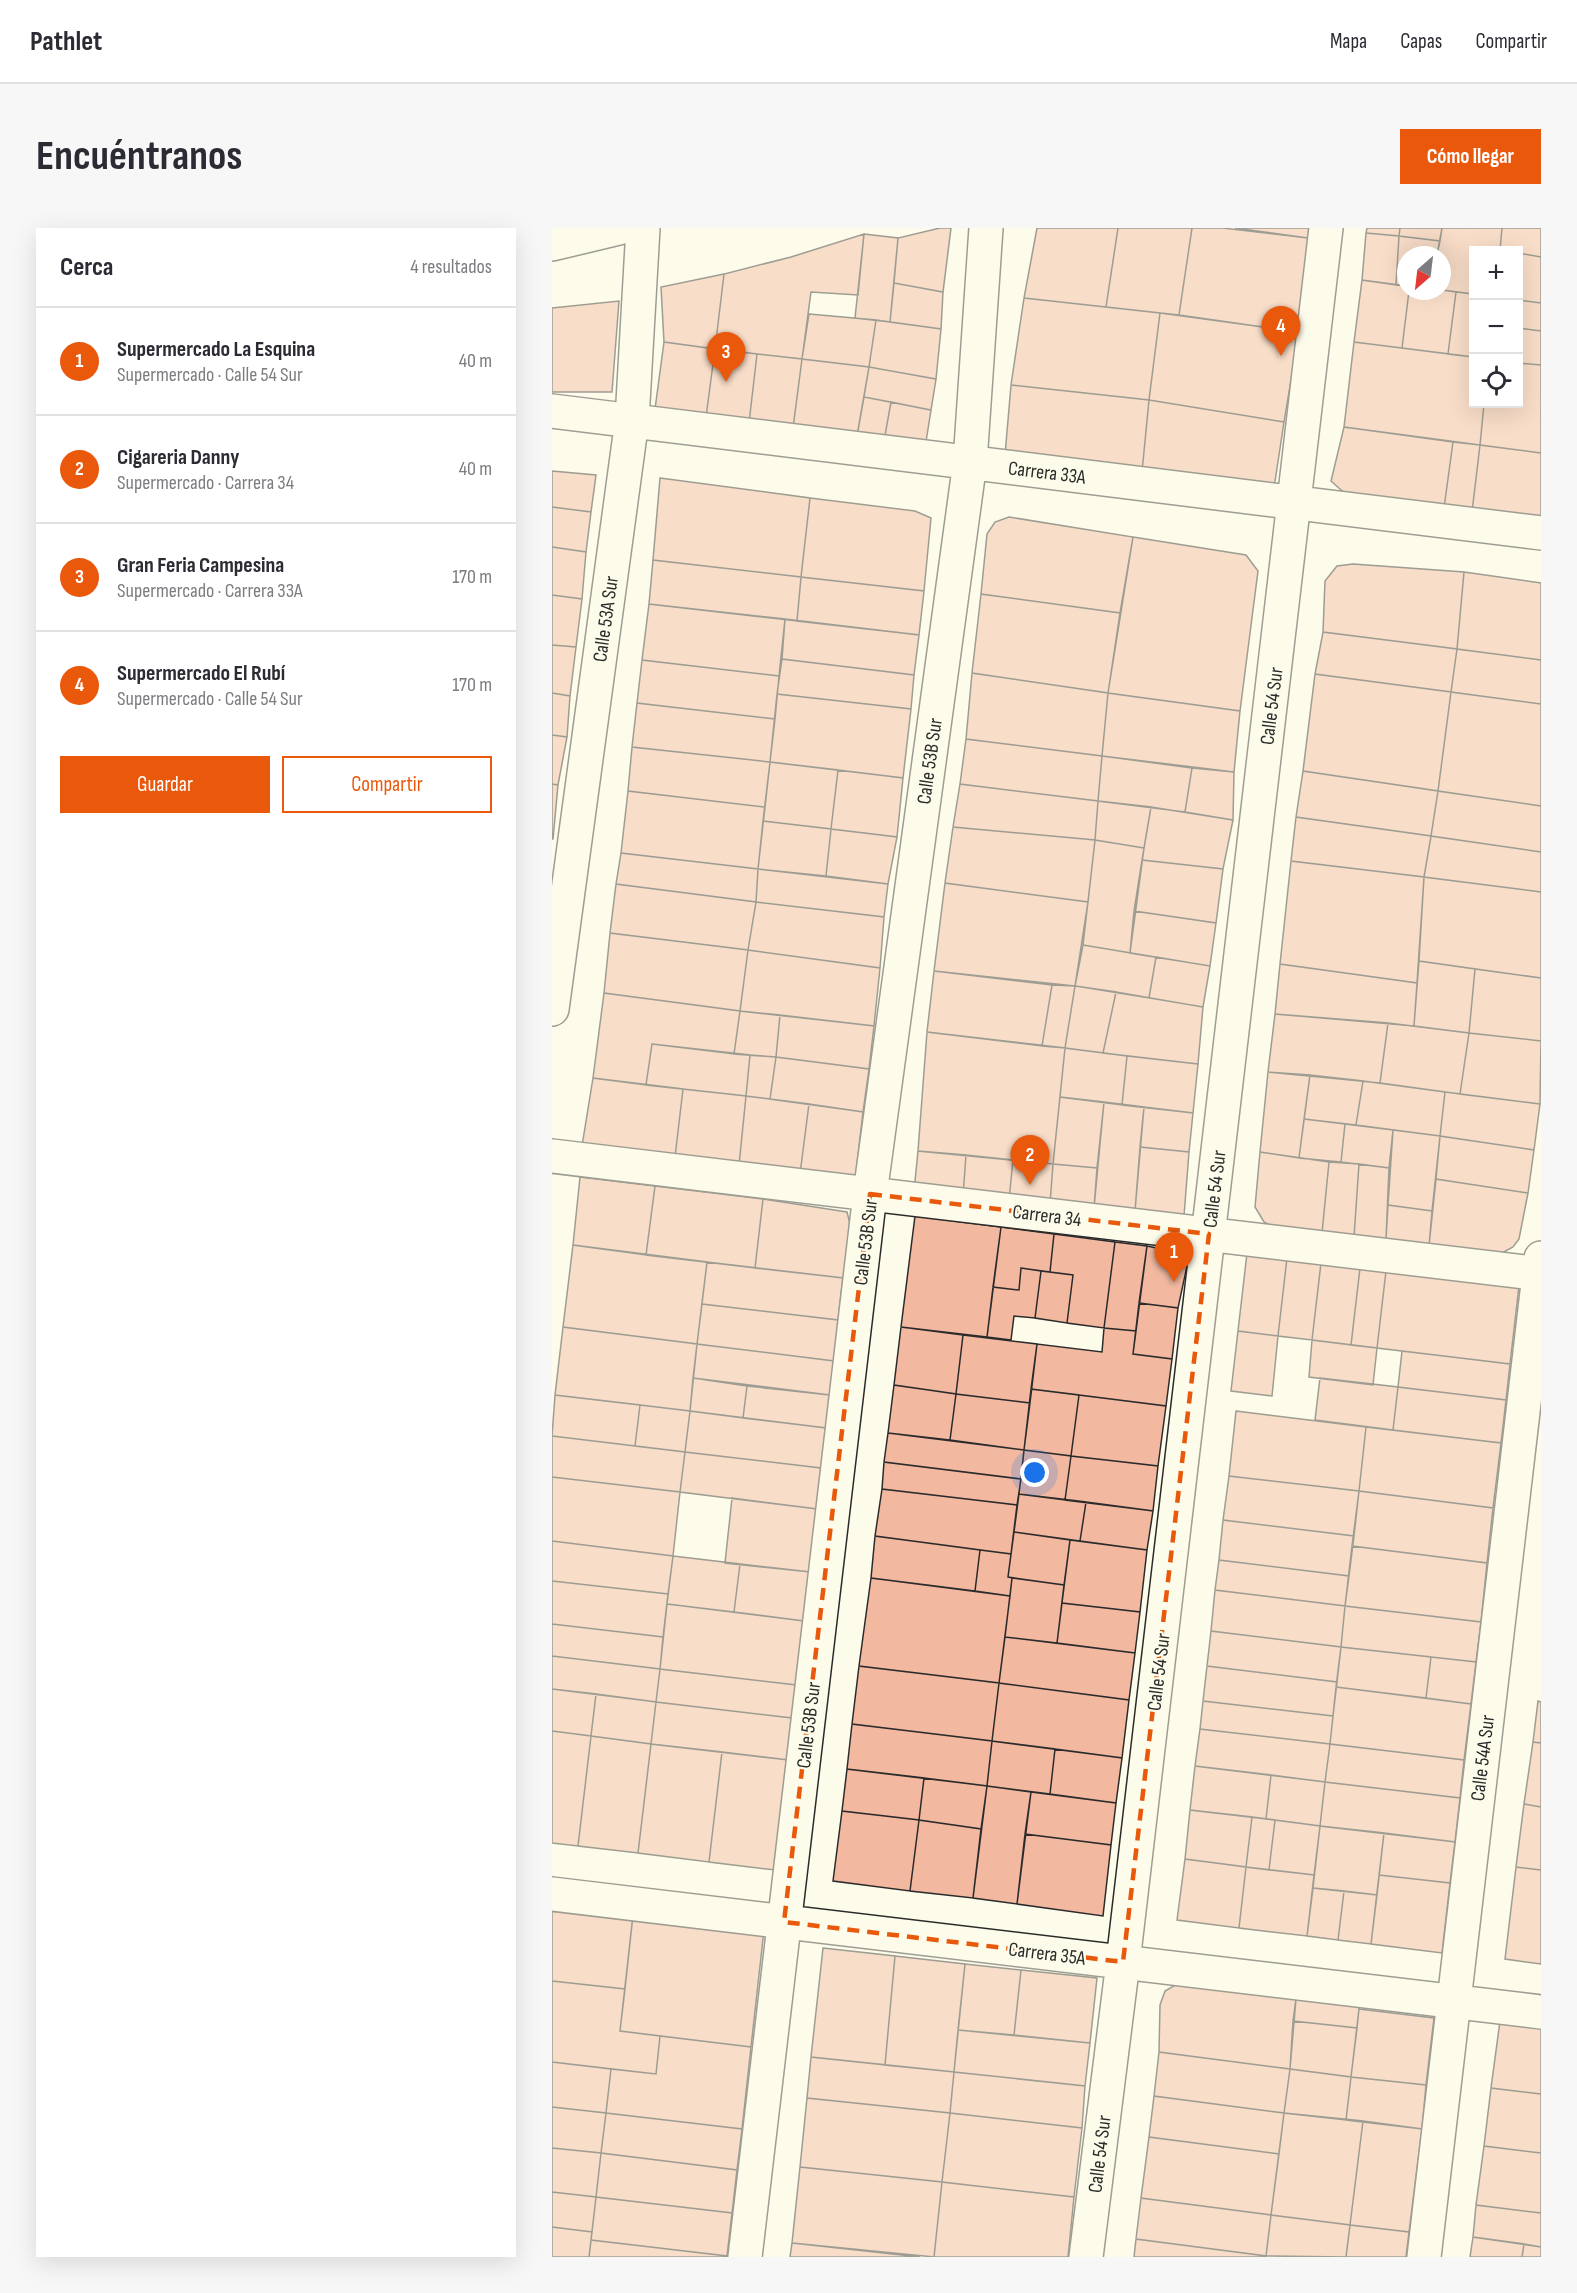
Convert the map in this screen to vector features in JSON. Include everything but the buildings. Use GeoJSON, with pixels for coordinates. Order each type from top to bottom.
{"type":"FeatureCollection","features":[{"type":"Feature","properties":{"kind":"street"},"geometry":{"type":"LineString","coordinates":[[552,244],[620,228]]}},
{"type":"Feature","properties":{"kind":"street","name":"Calle 53A Sur"},"geometry":{"type":"LineString","coordinates":[[552,1009],[632,420],[642,228]]}},
{"type":"Feature","properties":{"kind":"street","name":"Calle 53B Sur"},"geometry":{"type":"LineString","coordinates":[[745,2257],[870,1194],[970,462],[986,228]]}},
{"type":"Feature","properties":{"kind":"street","name":"Calle 54 Sur"},"geometry":{"type":"LineString","coordinates":[[1086,2257],[1123,1962],[1326,228]]}},
{"type":"Feature","properties":{"kind":"street","name":"Carrera 33A"},"geometry":{"type":"LineString","coordinates":[[552,411],[1541,533]]}},
{"type":"Feature","properties":{"kind":"street","name":"Carrera 34"},"geometry":{"type":"LineString","coordinates":[[552,1156],[1209,1234],[1540,1268]]}},
{"type":"Feature","properties":{"kind":"street","name":"Calle 54A Sur"},"geometry":{"type":"LineString","coordinates":[[1424,2257],[1540,1268]]}},
{"type":"Feature","properties":{"kind":"street","name":"Carrera 35A"},"geometry":{"type":"LineString","coordinates":[[552,1894],[1541,2012]]}},
{"type":"Feature","properties":{"kind":"highlighted area"},"geometry":{"type":"Polygon","coordinates":[[[870,1194],[1209,1234],[1123,1962],[784,1922],[870,1194]]]}},
{"type":"Feature","properties":{"kind":"place","name":"Supermercado El Rubí"},"geometry":{"type":"Point","coordinates":[1281,356]}},
{"type":"Feature","properties":{"kind":"place","name":"Gran Feria Campesina"},"geometry":{"type":"Point","coordinates":[726,382]}},
{"type":"Feature","properties":{"kind":"place","name":"Cigareria Danny"},"geometry":{"type":"Point","coordinates":[1030,1185]}},
{"type":"Feature","properties":{"kind":"place","name":"Supermercado La Esquina"},"geometry":{"type":"Point","coordinates":[1174,1282]}}]}
